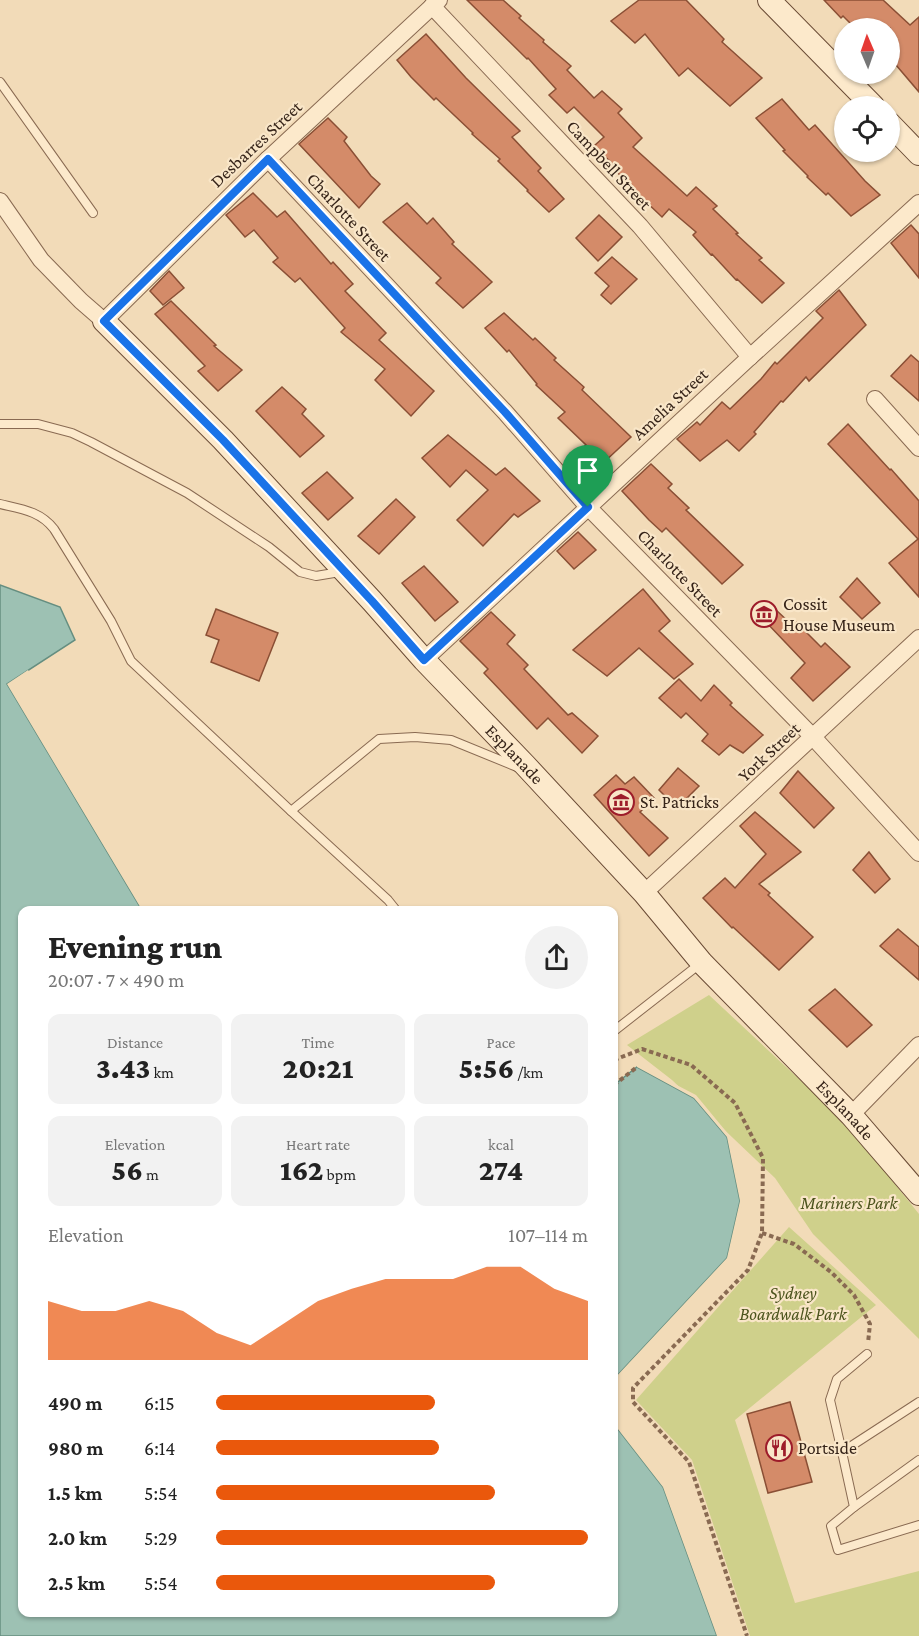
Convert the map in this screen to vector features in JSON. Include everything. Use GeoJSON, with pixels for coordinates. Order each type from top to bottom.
{"type":"FeatureCollection","features":[{"type":"Feature","properties":{"kind":"street"},"geometry":{"type":"LineString","coordinates":[[770,0],[863,96]]}},
{"type":"Feature","properties":{"kind":"street","name":"Desbarres Street"},"geometry":{"type":"LineString","coordinates":[[104,321],[268,159],[435,3]]}},
{"type":"Feature","properties":{"kind":"street","name":"Campbell Street"},"geometry":{"type":"LineString","coordinates":[[435,3],[640,226],[750,357]]}},
{"type":"Feature","properties":{"kind":"street"},"geometry":{"type":"LineString","coordinates":[[900,134],[919,154]]}},
{"type":"Feature","properties":{"kind":"street","name":"Charlotte Street"},"geometry":{"type":"LineString","coordinates":[[268,159],[490,396],[588,507],[813,737],[919,854]]}},
{"type":"Feature","properties":{"kind":"street"},"geometry":{"type":"LineString","coordinates":[[0,201],[41,260],[104,321]]}},
{"type":"Feature","properties":{"kind":"street","name":"Amelia Street"},"geometry":{"type":"LineString","coordinates":[[424,660],[919,203]]}},
{"type":"Feature","properties":{"kind":"street","name":"Esplanade"},"geometry":{"type":"LineString","coordinates":[[104,321],[223,440],[424,660],[644,893],[702,963],[851,1116],[919,1194]]}},
{"type":"Feature","properties":{"kind":"street"},"geometry":{"type":"LineString","coordinates":[[875,399],[919,448]]}},
{"type":"Feature","properties":{"kind":"street","name":"York Street"},"geometry":{"type":"LineString","coordinates":[[644,893],[919,638]]}},
{"type":"Feature","properties":{"kind":"street"},"geometry":{"type":"LineString","coordinates":[[851,1116],[919,1045]]}},
{"type":"Feature","properties":{"kind":"lane"},"geometry":{"type":"LineString","coordinates":[[0,82],[93,213]]}},
{"type":"Feature","properties":{"kind":"lane"},"geometry":{"type":"LineString","coordinates":[[0,424],[38,424],[72,433],[91,442],[187,493],[269,548],[300,572],[316,576],[334,573],[340,566]]}},
{"type":"Feature","properties":{"kind":"lane"},"geometry":{"type":"LineString","coordinates":[[0,504],[38,514],[47,520],[111,621],[131,661],[393,906]]}},
{"type":"Feature","properties":{"kind":"lane"},"geometry":{"type":"LineString","coordinates":[[291,811],[379,739],[415,737],[451,740],[534,774]]}},
{"type":"Feature","properties":{"kind":"lane"},"geometry":{"type":"LineString","coordinates":[[618,1028],[702,963]]}},
{"type":"Feature","properties":{"kind":"lane"},"geometry":{"type":"LineString","coordinates":[[854,1507],[830,1400],[837,1378],[867,1354]]}},
{"type":"Feature","properties":{"kind":"lane"},"geometry":{"type":"LineString","coordinates":[[842,1452],[919,1402]]}},
{"type":"Feature","properties":{"kind":"lane"},"geometry":{"type":"LineString","coordinates":[[919,1460],[831,1526],[838,1550],[919,1525]]}},
{"type":"Feature","properties":{"kind":"path"},"geometry":{"type":"LineString","coordinates":[[618,1058],[642,1049],[691,1065],[735,1104],[763,1158],[762,1233],[748,1270],[633,1388],[633,1402],[689,1462],[747,1636]]}},
{"type":"Feature","properties":{"kind":"path"},"geometry":{"type":"LineString","coordinates":[[618,1082],[637,1067]]}},
{"type":"Feature","properties":{"kind":"path"},"geometry":{"type":"LineString","coordinates":[[762,1233],[794,1244],[831,1272],[854,1295],[870,1324],[867,1354]]}},
{"type":"Feature","properties":{"kind":"green space","name":"Mariners Park"},"geometry":{"type":"Polygon","coordinates":[[[709,995],[845,1122],[919,1214],[919,1339],[813,1234],[775,1178],[672,1080],[627,1045],[709,995]]]}},
{"type":"Feature","properties":{"kind":"green space","name":"Sydney Boardwalk Park"},"geometry":{"type":"Polygon","coordinates":[[[789,1227],[876,1305],[735,1420],[795,1603],[919,1571],[919,1636],[750,1636],[692,1460],[636,1400],[789,1227]]]}},
{"type":"Feature","properties":{"kind":"shaded area"},"geometry":{"type":"Polygon","coordinates":[[[0,585],[60,607],[75,640],[7,684],[140,906],[18,906],[18,1617],[618,1617],[618,1429],[663,1487],[717,1636],[0,1636],[0,585]]]}},
{"type":"Feature","properties":{"kind":"shaded area"},"geometry":{"type":"Polygon","coordinates":[[[637,1067],[694,1098],[727,1137],[740,1201],[727,1258],[618,1375],[618,1082],[637,1067]]]}},
{"type":"Feature","properties":{"kind":"pier"},"geometry":{"type":"Polygon","coordinates":[[[28,670],[30,673],[11,685],[143,906],[140,906],[7,684],[28,670]]]}},
{"type":"Feature","properties":{"kind":"pier"},"geometry":{"type":"Polygon","coordinates":[[[636,1064],[696,1095],[729,1135],[743,1201],[730,1260],[618,1378],[618,1375],[727,1258],[740,1201],[727,1137],[694,1098],[637,1067],[636,1064]]]}},
{"type":"Feature","properties":{"kind":"pier"},"geometry":{"type":"Polygon","coordinates":[[[618,1426],[666,1486],[720,1636],[717,1636],[663,1487],[618,1429],[618,1426]]]}},
{"type":"Feature","properties":{"kind":"building"},"geometry":{"type":"Polygon","coordinates":[[[467,0],[503,0],[521,16],[519,18],[544,40],[543,42],[571,66],[567,70],[594,98],[602,91],[622,109],[618,113],[642,138],[633,147],[687,196],[696,187],[717,206],[713,209],[738,233],[736,234],[762,258],[759,260],[784,283],[762,303],[711,255],[693,235],[696,232],[669,209],[662,217],[594,146],[604,137],[574,107],[567,113],[549,95],[556,89],[528,58],[467,0]]]}},
{"type":"Feature","properties":{"kind":"building"},"geometry":{"type":"Polygon","coordinates":[[[639,0],[686,0],[724,39],[722,42],[762,78],[730,106],[688,68],[679,76],[645,34],[635,43],[611,21],[639,0]]]}},
{"type":"Feature","properties":{"kind":"building"},"geometry":{"type":"Polygon","coordinates":[[[824,0],[883,0],[910,25],[919,17],[919,92],[900,70],[900,18],[845,18],[843,16],[841,18],[824,0]]]}},
{"type":"Feature","properties":{"kind":"building"},"geometry":{"type":"Polygon","coordinates":[[[426,34],[466,78],[520,131],[512,137],[541,168],[538,171],[564,199],[549,212],[498,161],[500,159],[436,98],[434,100],[397,60],[426,34]]]}},
{"type":"Feature","properties":{"kind":"building"},"geometry":{"type":"Polygon","coordinates":[[[782,99],[809,130],[815,125],[834,146],[834,162],[848,162],[880,195],[851,216],[828,193],[826,195],[807,177],[756,118],[782,99]]]}},
{"type":"Feature","properties":{"kind":"building"},"geometry":{"type":"Polygon","coordinates":[[[328,118],[347,137],[344,141],[380,184],[359,208],[299,144],[328,118]]]}},
{"type":"Feature","properties":{"kind":"building"},"geometry":{"type":"Polygon","coordinates":[[[253,193],[277,217],[285,211],[331,264],[333,262],[353,284],[345,291],[386,333],[379,340],[434,391],[411,416],[375,380],[385,369],[341,332],[345,328],[300,278],[295,282],[273,262],[278,258],[254,230],[245,237],[226,215],[253,193]]]}},
{"type":"Feature","properties":{"kind":"building"},"geometry":{"type":"Polygon","coordinates":[[[407,203],[427,224],[433,218],[454,242],[452,244],[492,282],[463,308],[436,283],[441,278],[383,222],[407,203]]]}},
{"type":"Feature","properties":{"kind":"building"},"geometry":{"type":"Polygon","coordinates":[[[599,215],[622,237],[598,261],[576,238],[599,215]]]}},
{"type":"Feature","properties":{"kind":"building"},"geometry":{"type":"Polygon","coordinates":[[[911,225],[919,234],[919,278],[891,243],[911,225]]]}},
{"type":"Feature","properties":{"kind":"building"},"geometry":{"type":"Polygon","coordinates":[[[612,257],[637,279],[611,304],[601,295],[609,286],[595,273],[612,257]]]}},
{"type":"Feature","properties":{"kind":"building"},"geometry":{"type":"Polygon","coordinates":[[[169,271],[184,288],[163,305],[150,291],[169,271]]]}},
{"type":"Feature","properties":{"kind":"building"},"geometry":{"type":"Polygon","coordinates":[[[839,290],[866,325],[809,381],[806,377],[783,402],[781,401],[754,432],[756,434],[739,451],[727,440],[700,461],[677,439],[697,422],[700,425],[722,402],[730,409],[775,362],[777,364],[823,318],[816,311],[839,290]]]}},
{"type":"Feature","properties":{"kind":"building"},"geometry":{"type":"Polygon","coordinates":[[[171,301],[216,345],[214,346],[242,370],[218,391],[198,371],[205,366],[155,314],[171,301]]]}},
{"type":"Feature","properties":{"kind":"building"},"geometry":{"type":"Polygon","coordinates":[[[504,313],[556,358],[554,360],[584,387],[582,390],[631,437],[602,464],[583,447],[586,445],[558,418],[565,412],[536,385],[509,350],[507,352],[485,328],[504,313]]]}},
{"type":"Feature","properties":{"kind":"building"},"geometry":{"type":"Polygon","coordinates":[[[911,355],[919,362],[919,401],[891,376],[911,355]]]}},
{"type":"Feature","properties":{"kind":"building"},"geometry":{"type":"Polygon","coordinates":[[[282,387],[306,409],[302,414],[324,436],[300,457],[256,411],[282,387]]]}},
{"type":"Feature","properties":{"kind":"building"},"geometry":{"type":"Polygon","coordinates":[[[848,424],[919,501],[919,597],[889,563],[918,539],[828,444],[848,424]]]}},
{"type":"Feature","properties":{"kind":"building"},"geometry":{"type":"Polygon","coordinates":[[[448,435],[496,475],[505,468],[540,501],[518,517],[514,514],[483,546],[457,520],[488,490],[466,470],[450,487],[422,458],[448,435]]]}},
{"type":"Feature","properties":{"kind":"building"},"geometry":{"type":"Polygon","coordinates":[[[651,464],[672,484],[668,488],[689,508],[686,510],[743,565],[722,584],[666,528],[662,532],[622,491],[651,464]]]}},
{"type":"Feature","properties":{"kind":"building"},"geometry":{"type":"Polygon","coordinates":[[[327,472],[353,498],[328,520],[302,493],[327,472]]]}},
{"type":"Feature","properties":{"kind":"building"},"geometry":{"type":"Polygon","coordinates":[[[396,499],[415,517],[379,554],[358,536],[396,499]]]}},
{"type":"Feature","properties":{"kind":"building"},"geometry":{"type":"Polygon","coordinates":[[[578,532],[596,550],[574,569],[557,551],[578,532]]]}},
{"type":"Feature","properties":{"kind":"building"},"geometry":{"type":"Polygon","coordinates":[[[424,566],[458,602],[435,621],[402,583],[424,566]]]}},
{"type":"Feature","properties":{"kind":"building"},"geometry":{"type":"Polygon","coordinates":[[[857,578],[880,603],[862,619],[840,597],[857,578]]]}},
{"type":"Feature","properties":{"kind":"building"},"geometry":{"type":"Polygon","coordinates":[[[643,589],[670,621],[659,631],[693,664],[674,679],[639,648],[607,676],[573,650],[643,589]]]}},
{"type":"Feature","properties":{"kind":"building"},"geometry":{"type":"Polygon","coordinates":[[[216,609],[278,633],[259,681],[211,662],[219,640],[206,635],[216,609]]]}},
{"type":"Feature","properties":{"kind":"building"},"geometry":{"type":"Polygon","coordinates":[[[775,609],[792,625],[796,622],[821,647],[825,643],[850,667],[813,701],[791,678],[805,663],[765,621],[775,609]]]}},
{"type":"Feature","properties":{"kind":"building"},"geometry":{"type":"Polygon","coordinates":[[[491,612],[515,635],[507,644],[528,665],[524,669],[568,715],[572,713],[598,736],[582,753],[548,718],[537,729],[484,673],[488,669],[460,641],[491,612]]]}},
{"type":"Feature","properties":{"kind":"building"},"geometry":{"type":"Polygon","coordinates":[[[679,679],[701,701],[714,685],[732,703],[730,705],[763,735],[743,753],[730,745],[719,755],[702,741],[708,734],[686,713],[681,718],[659,698],[679,679]]]}},
{"type":"Feature","properties":{"kind":"building"},"geometry":{"type":"Polygon","coordinates":[[[678,768],[699,786],[677,808],[659,790],[678,768]]]}},
{"type":"Feature","properties":{"kind":"building"},"geometry":{"type":"Polygon","coordinates":[[[798,771],[834,808],[814,828],[780,793],[798,771]]]}},
{"type":"Feature","properties":{"kind":"building"},"geometry":{"type":"Polygon","coordinates":[[[616,775],[625,784],[634,777],[655,799],[640,812],[668,838],[649,856],[594,795],[616,775]]]}},
{"type":"Feature","properties":{"kind":"building"},"geometry":{"type":"Polygon","coordinates":[[[755,812],[801,852],[759,884],[813,937],[779,970],[732,928],[703,898],[725,878],[735,888],[766,854],[740,826],[755,812]]]}},
{"type":"Feature","properties":{"kind":"building"},"geometry":{"type":"Polygon","coordinates":[[[869,852],[890,879],[875,893],[853,870],[869,852]]]}},
{"type":"Feature","properties":{"kind":"building"},"geometry":{"type":"Polygon","coordinates":[[[898,929],[919,947],[919,980],[880,946],[898,929]]]}},
{"type":"Feature","properties":{"kind":"building"},"geometry":{"type":"Polygon","coordinates":[[[835,989],[872,1025],[847,1047],[809,1010],[835,989]]]}},
{"type":"Feature","properties":{"kind":"building","name":"Portside"},"geometry":{"type":"Polygon","coordinates":[[[790,1402],[812,1482],[768,1493],[747,1414],[790,1402]]]}},
{"type":"Feature","properties":{"kind":"place","name":"Cossit House Museum"},"geometry":{"type":"Point","coordinates":[764,614]}},
{"type":"Feature","properties":{"kind":"place","name":"St. Patricks"},"geometry":{"type":"Point","coordinates":[621,802]}},
{"type":"Feature","properties":{"kind":"place","name":"Portside"},"geometry":{"type":"Point","coordinates":[779,1448]}},
{"type":"Feature","properties":{"kind":"route"},"geometry":{"type":"LineString","coordinates":[[268,159],[505,412],[588,507],[424,660],[223,440],[104,321],[268,159]]}}]}
